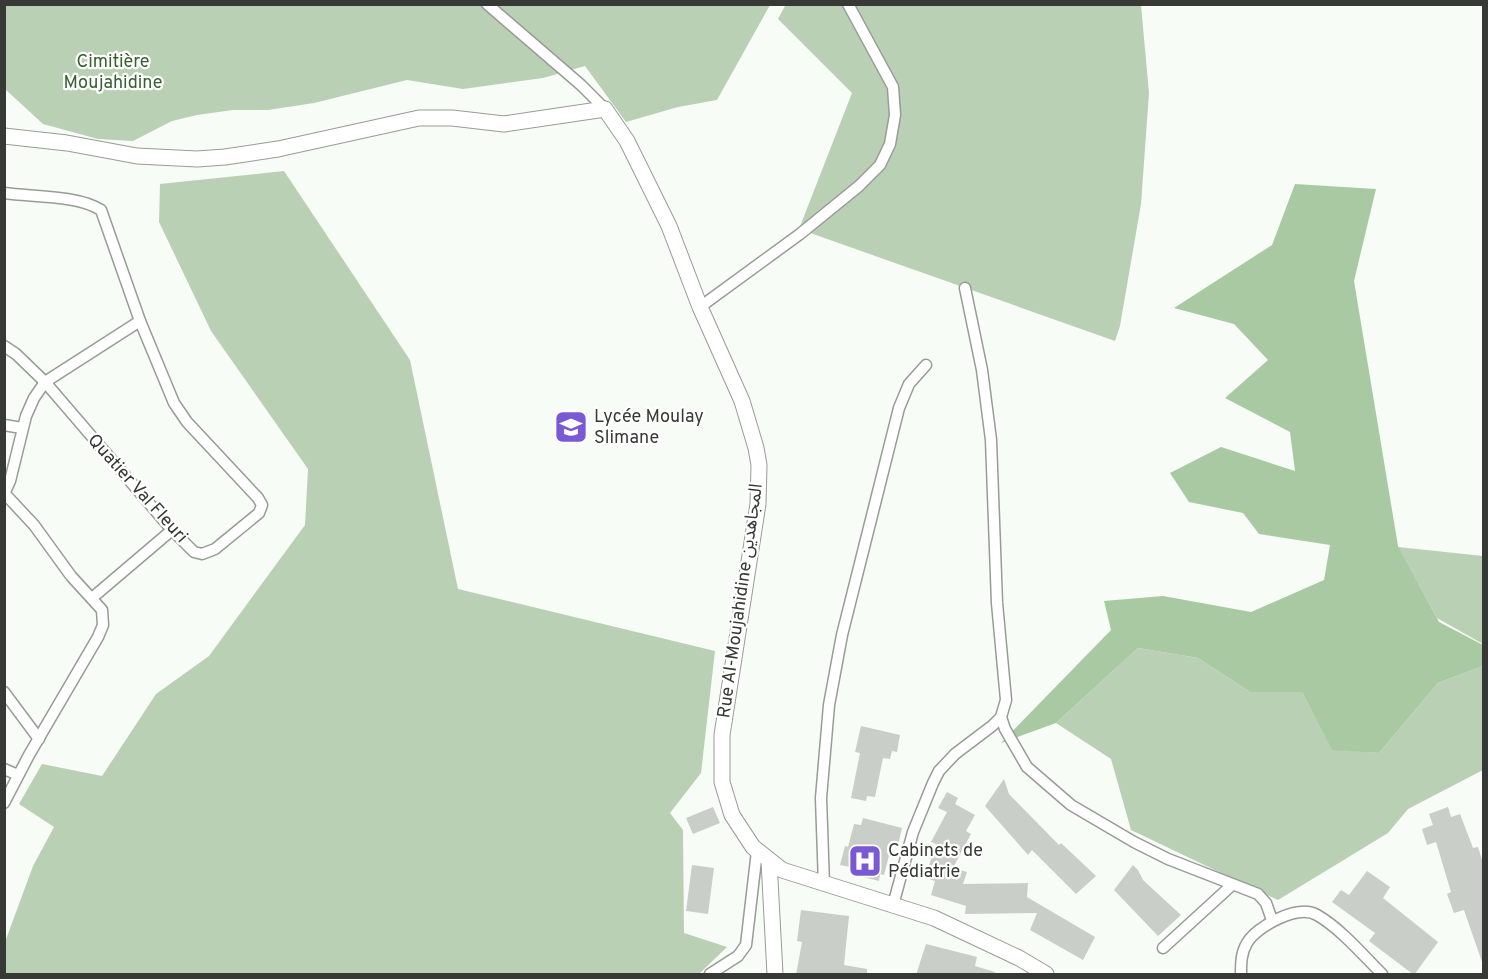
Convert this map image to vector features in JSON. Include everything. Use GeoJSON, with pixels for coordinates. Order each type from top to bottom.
{"type":"FeatureCollection","features":[{"type":"Feature","properties":{"kind":"street","name":"Rue Al-Moujahidine المجاهدين"},"geometry":{"type":"LineString","coordinates":[[487,4],[574,79],[605,109],[627,141],[669,226],[700,307],[730,370],[751,428],[759,465],[758,504],[728,692],[721,760],[722,782],[727,804],[738,827],[763,856],[782,870],[934,918],[1019,958],[1044,974]]}},
{"type":"Feature","properties":{"kind":"street"},"geometry":{"type":"LineString","coordinates":[[700,307],[800,234],[859,186],[880,165],[892,134],[895,115],[893,87],[848,4]]}},
{"type":"Feature","properties":{"kind":"street"},"geometry":{"type":"LineString","coordinates":[[4,135],[67,143],[136,156],[196,159],[225,157],[278,148],[419,118],[452,118],[504,124],[605,109]]}},
{"type":"Feature","properties":{"kind":"street","name":"Quatier Val Fleuri"},"geometry":{"type":"LineString","coordinates":[[4,193],[62,200],[100,208],[140,321],[174,403],[187,422],[258,498],[262,504],[259,513],[215,549],[206,554],[194,552],[172,530],[45,382],[16,354],[4,346]]}},
{"type":"Feature","properties":{"kind":"street"},"geometry":{"type":"LineString","coordinates":[[893,905],[913,832],[926,796],[939,771],[954,754],[1001,717],[1006,700],[997,603],[991,440],[980,359],[965,288]]}},
{"type":"Feature","properties":{"kind":"street"},"geometry":{"type":"LineString","coordinates":[[4,803],[102,630],[104,615],[92,598],[71,576],[34,525],[5,494],[22,428],[34,398],[45,382],[140,321]]}},
{"type":"Feature","properties":{"kind":"street"},"geometry":{"type":"LineString","coordinates":[[824,885],[820,822],[822,773],[829,705],[837,659],[897,414],[909,384],[926,365]]}},
{"type":"Feature","properties":{"kind":"street"},"geometry":{"type":"LineString","coordinates":[[4,425],[22,428]]}},
{"type":"Feature","properties":{"kind":"street"},"geometry":{"type":"LineString","coordinates":[[92,598],[172,530]]}},
{"type":"Feature","properties":{"kind":"street"},"geometry":{"type":"LineString","coordinates":[[4,692],[39,739]]}},
{"type":"Feature","properties":{"kind":"street"},"geometry":{"type":"LineString","coordinates":[[1001,717],[1005,729],[1027,767],[1071,805],[1142,846],[1258,894],[1266,903],[1272,920]]}},
{"type":"Feature","properties":{"kind":"street"},"geometry":{"type":"LineString","coordinates":[[4,769],[18,776]]}},
{"type":"Feature","properties":{"kind":"street"},"geometry":{"type":"LineString","coordinates":[[710,975],[738,956],[746,945],[763,856]]}},
{"type":"Feature","properties":{"kind":"street"},"geometry":{"type":"LineString","coordinates":[[763,856],[769,889],[775,975]]}},
{"type":"Feature","properties":{"kind":"street"},"geometry":{"type":"LineString","coordinates":[[1163,948],[1232,885]]}},
{"type":"Feature","properties":{"kind":"street"},"geometry":{"type":"LineString","coordinates":[[1241,975],[1242,955],[1246,944],[1272,920],[1311,912],[1356,947],[1382,975]]}},
{"type":"Feature","properties":{"kind":"green space"},"geometry":{"type":"Polygon","coordinates":[[[786,4],[1141,5],[1149,93],[1141,204],[1120,326],[1115,341],[799,229],[852,93],[778,19],[786,4]]]}},
{"type":"Feature","properties":{"kind":"green space","name":"Cimitière Moujahidine"},"geometry":{"type":"Polygon","coordinates":[[[4,5],[770,5],[717,100],[678,107],[626,122],[585,66],[543,78],[463,89],[407,80],[314,103],[268,110],[233,110],[197,115],[172,121],[133,141],[98,139],[43,124],[5,89],[4,5]]]}},
{"type":"Feature","properties":{"kind":"green space"},"geometry":{"type":"Polygon","coordinates":[[[284,171],[410,360],[458,589],[715,651],[701,773],[670,813],[683,830],[684,933],[727,947],[699,974],[5,974],[5,942],[33,866],[54,827],[19,804],[42,764],[102,776],[156,694],[209,656],[305,525],[308,469],[211,331],[159,222],[160,184],[284,171]]]}},
{"type":"Feature","properties":{"kind":"green space"},"geometry":{"type":"Polygon","coordinates":[[[1295,184],[1376,189],[1354,281],[1398,546],[1439,622],[1483,645],[1483,666],[1438,683],[1379,753],[1332,750],[1302,692],[1250,692],[1198,658],[1138,648],[1056,723],[1001,743],[1111,630],[1104,601],[1163,596],[1251,612],[1324,580],[1330,545],[1259,534],[1243,513],[1189,502],[1170,473],[1221,447],[1295,471],[1290,432],[1225,398],[1268,360],[1234,324],[1174,308],[1272,245],[1295,184]]]}},
{"type":"Feature","properties":{"kind":"green space"},"geometry":{"type":"Polygon","coordinates":[[[1398,547],[1483,556],[1483,644],[1437,618],[1398,547]]]}},
{"type":"Feature","properties":{"kind":"green space"},"geometry":{"type":"Polygon","coordinates":[[[1138,648],[1198,658],[1250,692],[1302,692],[1332,749],[1379,753],[1438,683],[1483,666],[1483,770],[1408,809],[1388,833],[1278,900],[1131,830],[1111,759],[1056,723],[1138,648]]]}},
{"type":"Feature","properties":{"kind":"building"},"geometry":{"type":"Polygon","coordinates":[[[861,726],[900,735],[897,752],[892,751],[890,759],[883,758],[875,797],[867,796],[866,801],[851,798],[860,753],[855,752],[861,726]]]}},
{"type":"Feature","properties":{"kind":"building"},"geometry":{"type":"Polygon","coordinates":[[[1004,779],[1009,794],[1059,845],[1061,843],[1096,876],[1076,894],[1032,850],[1028,855],[985,806],[1004,779]]]}},
{"type":"Feature","properties":{"kind":"building"},"geometry":{"type":"Polygon","coordinates":[[[947,792],[958,798],[955,804],[975,815],[966,831],[971,834],[953,868],[967,872],[963,884],[1028,883],[1027,897],[1095,937],[1083,960],[1030,930],[1037,913],[965,914],[966,906],[931,895],[935,881],[925,878],[936,844],[931,842],[947,812],[938,808],[947,792]]]}},
{"type":"Feature","properties":{"kind":"building"},"geometry":{"type":"Polygon","coordinates":[[[713,807],[720,823],[693,834],[686,818],[713,807]]]}},
{"type":"Feature","properties":{"kind":"building"},"geometry":{"type":"Polygon","coordinates":[[[1448,807],[1451,817],[1460,814],[1473,848],[1478,847],[1484,866],[1484,962],[1482,962],[1464,910],[1454,913],[1447,894],[1451,892],[1436,842],[1427,845],[1422,829],[1433,825],[1429,814],[1448,807]]]}},
{"type":"Feature","properties":{"kind":"building"},"geometry":{"type":"Polygon","coordinates":[[[863,818],[902,828],[898,845],[892,844],[884,875],[880,874],[879,881],[863,877],[865,873],[860,872],[861,869],[840,865],[854,824],[861,825],[863,818]]]}},
{"type":"Feature","properties":{"kind":"building"},"geometry":{"type":"Polygon","coordinates":[[[692,865],[714,868],[708,914],[686,911],[692,865]]]}},
{"type":"Feature","properties":{"kind":"building"},"geometry":{"type":"Polygon","coordinates":[[[1133,865],[1143,880],[1181,915],[1158,936],[1114,890],[1133,865]]]}},
{"type":"Feature","properties":{"kind":"building"},"geometry":{"type":"Polygon","coordinates":[[[1367,871],[1390,887],[1383,898],[1438,942],[1414,975],[1369,941],[1375,933],[1332,902],[1341,890],[1349,895],[1367,871]]]}},
{"type":"Feature","properties":{"kind":"building"},"geometry":{"type":"Polygon","coordinates":[[[801,910],[849,916],[844,965],[867,969],[867,975],[796,975],[802,942],[797,941],[801,910]]]}},
{"type":"Feature","properties":{"kind":"building"},"geometry":{"type":"Polygon","coordinates":[[[926,944],[977,957],[975,966],[995,972],[994,975],[916,975],[926,944]]]}},
{"type":"Feature","properties":{"kind":"place","name":"Lycée Moulay Slimane"},"geometry":{"type":"Point","coordinates":[571,427]}},
{"type":"Feature","properties":{"kind":"place","name":"Cabinets de Pédiatrie"},"geometry":{"type":"Point","coordinates":[865,861]}}]}
